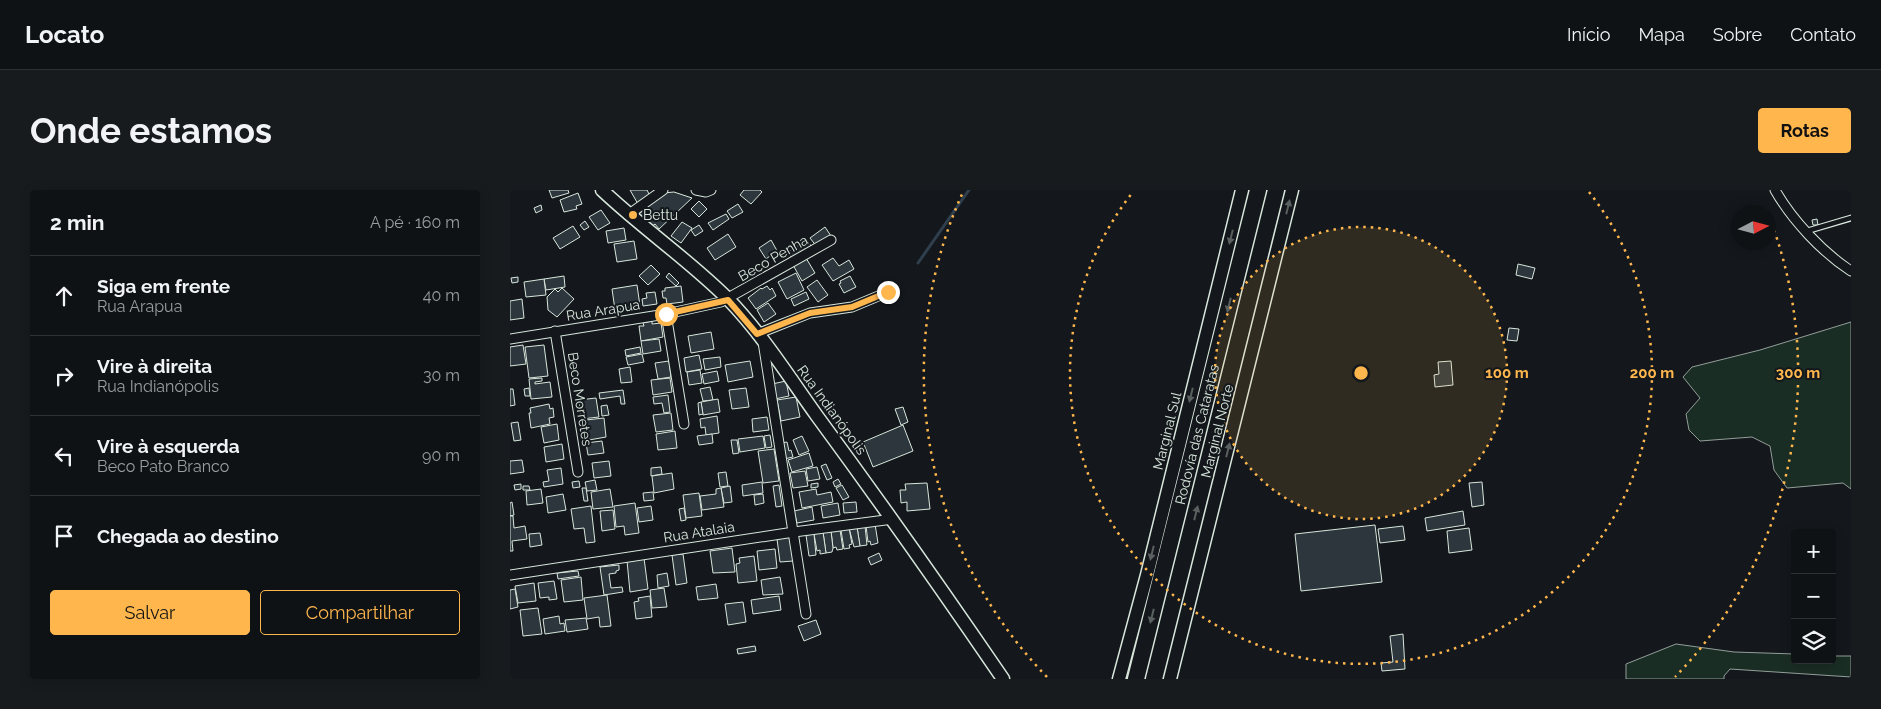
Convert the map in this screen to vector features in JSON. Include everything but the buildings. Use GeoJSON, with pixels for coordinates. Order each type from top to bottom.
{"type":"FeatureCollection","features":[{"type":"Feature","properties":{"kind":"highway","name":"Rodovía das Cataratas"},"geometry":{"type":"LineString","coordinates":[[1136,679],[1258,190]]}},
{"type":"Feature","properties":{"kind":"highway","name":"Rodovía das Cataratas"},"geometry":{"type":"LineString","coordinates":[[1154,679],[1276,190]]}},
{"type":"Feature","properties":{"kind":"street","name":"Rua Indianópolis"},"geometry":{"type":"LineString","coordinates":[[602,190],[628,215],[728,300],[760,338],[893,519],[1003,679]]}},
{"type":"Feature","properties":{"kind":"street"},"geometry":{"type":"LineString","coordinates":[[628,215],[663,190]]}},
{"type":"Feature","properties":{"kind":"street"},"geometry":{"type":"LineString","coordinates":[[696,190],[706,192],[711,190]]}},
{"type":"Feature","properties":{"kind":"street","name":"Marginal Sul"},"geometry":{"type":"LineString","coordinates":[[1119,679],[1242,190]]}},
{"type":"Feature","properties":{"kind":"street","name":"Marginal Norte"},"geometry":{"type":"LineString","coordinates":[[1170,679],[1292,190]]}},
{"type":"Feature","properties":{"kind":"street"},"geometry":{"type":"LineString","coordinates":[[1775,190],[1785,207],[1833,259],[1851,271]]}},
{"type":"Feature","properties":{"kind":"street","name":"Beco Penha"},"geometry":{"type":"LineString","coordinates":[[728,300],[831,240]]}},
{"type":"Feature","properties":{"kind":"street"},"geometry":{"type":"LineString","coordinates":[[806,614],[794,532],[760,338],[810,313],[852,307],[888,292]]}},
{"type":"Feature","properties":{"kind":"street","name":"Rua Arapua"},"geometry":{"type":"LineString","coordinates":[[510,339],[666,314],[728,300]]}},
{"type":"Feature","properties":{"kind":"street"},"geometry":{"type":"LineString","coordinates":[[666,314],[684,424]]}},
{"type":"Feature","properties":{"kind":"street","name":"Beco Morretes"},"geometry":{"type":"LineString","coordinates":[[555,331],[578,472]]}},
{"type":"Feature","properties":{"kind":"street","name":"Rua Atalaia"},"geometry":{"type":"LineString","coordinates":[[510,574],[893,519]]}},
{"type":"Feature","properties":{"kind":"lane"},"geometry":{"type":"LineString","coordinates":[[1807,231],[1851,218]]}},
{"type":"Feature","properties":{"kind":"green space"},"geometry":{"type":"Polygon","coordinates":[[[1851,322],[1851,489],[1843,483],[1787,488],[1774,470],[1770,446],[1752,437],[1700,441],[1689,430],[1686,414],[1700,398],[1683,377],[1692,367],[1760,350],[1851,322]]]}},
{"type":"Feature","properties":{"kind":"green space"},"geometry":{"type":"Polygon","coordinates":[[[1676,644],[1734,652],[1791,654],[1791,664],[1836,664],[1836,656],[1851,656],[1851,677],[1730,669],[1724,676],[1724,679],[1626,679],[1626,664],[1676,644]]]}},
{"type":"Feature","properties":{"kind":"waterway"},"geometry":{"type":"LineString","coordinates":[[918,263],[969,190]]}},
{"type":"Feature","properties":{"kind":"place","name":"Bettu"},"geometry":{"type":"Point","coordinates":[633,215]}},
{"type":"Feature","properties":{"kind":"route"},"geometry":{"type":"LineString","coordinates":[[666,314],[728,300],[757,334],[810,313],[852,307],[888,292]]}}]}
